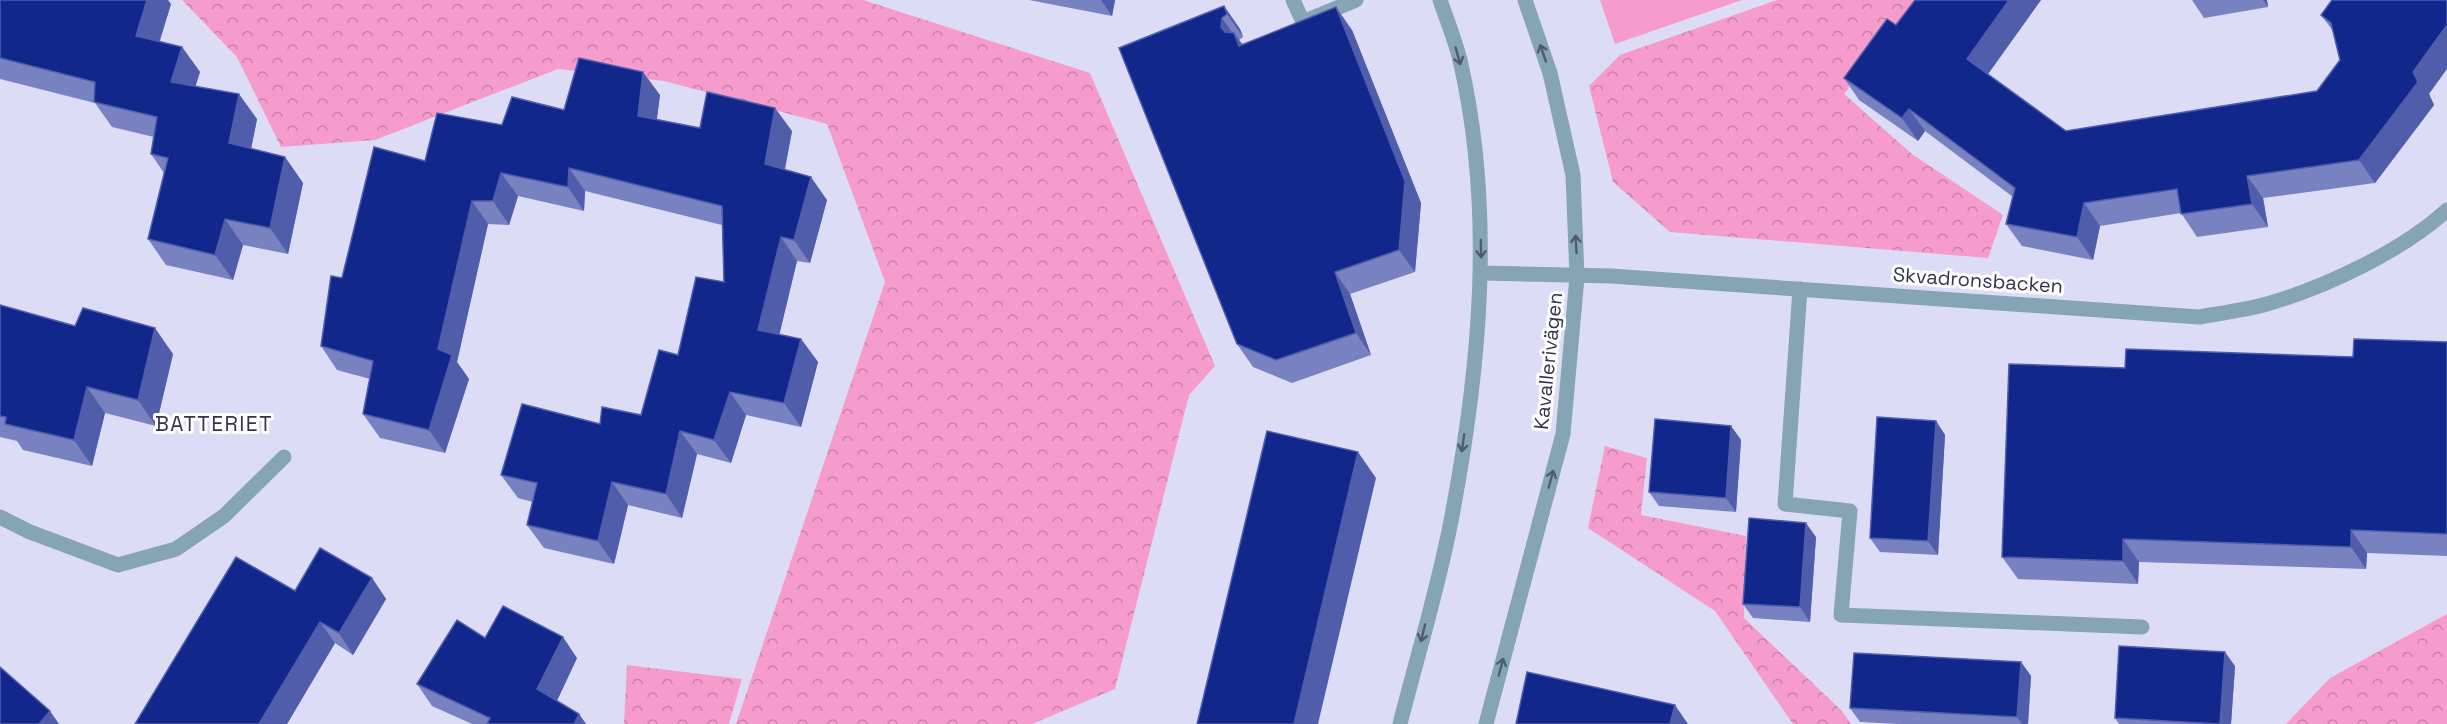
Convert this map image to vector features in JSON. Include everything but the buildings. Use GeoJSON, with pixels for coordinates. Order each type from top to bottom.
{"type":"FeatureCollection","features":[{"type":"Feature","properties":{"kind":"street"},"geometry":{"type":"LineString","coordinates":[[1293,0],[1303,22]]}},
{"type":"Feature","properties":{"kind":"street"},"geometry":{"type":"LineString","coordinates":[[1284,30],[1356,0]]}},
{"type":"Feature","properties":{"kind":"street"},"geometry":{"type":"LineString","coordinates":[[1400,724],[1451,522],[1476,357],[1481,273],[1479,182],[1473,123],[1460,58],[1440,0]]}},
{"type":"Feature","properties":{"kind":"street","name":"Kavallerivägen"},"geometry":{"type":"LineString","coordinates":[[1486,724],[1563,434],[1577,277],[1572,176],[1550,73],[1525,0]]}},
{"type":"Feature","properties":{"kind":"street","name":"Skvadronsbacken"},"geometry":{"type":"LineString","coordinates":[[1481,273],[1611,276],[2199,317],[2268,304],[2328,280],[2385,255],[2447,210]]}},
{"type":"Feature","properties":{"kind":"street"},"geometry":{"type":"LineString","coordinates":[[1800,289],[1785,504],[1850,511],[1841,615],[2142,627]]}},
{"type":"Feature","properties":{"kind":"street"},"geometry":{"type":"LineString","coordinates":[[0,517],[30,532],[118,565],[176,549],[224,516],[284,457]]}},
{"type":"Feature","properties":{"kind":"green space"},"geometry":{"type":"Polygon","coordinates":[[[182,0],[863,0],[1090,73],[1215,366],[1189,395],[1115,689],[1032,724],[736,724],[885,282],[827,124],[664,81],[558,69],[375,140],[281,147],[237,57],[182,0]]]}},
{"type":"Feature","properties":{"kind":"green space"},"geometry":{"type":"Polygon","coordinates":[[[1600,0],[1742,0],[1615,44],[1600,0]]]}},
{"type":"Feature","properties":{"kind":"green space"},"geometry":{"type":"Polygon","coordinates":[[[1777,0],[1918,0],[1844,94],[1912,154],[2003,215],[1988,258],[1670,232],[1613,182],[1589,86],[1620,55],[1777,0]]]}},
{"type":"Feature","properties":{"kind":"green space"},"geometry":{"type":"Polygon","coordinates":[[[1605,446],[1647,458],[1641,515],[1746,536],[1744,618],[1842,711],[1851,724],[1793,724],[1715,611],[1588,528],[1605,446]]]}},
{"type":"Feature","properties":{"kind":"green space"},"geometry":{"type":"Polygon","coordinates":[[[2447,614],[2447,724],[2286,724],[2330,678],[2447,614]]]}},
{"type":"Feature","properties":{"kind":"green space"},"geometry":{"type":"Polygon","coordinates":[[[627,665],[742,679],[729,724],[624,724],[627,665]]]}},
{"type":"Feature","properties":{"kind":"district","name":"BATTERIET"},"geometry":{"type":"Point","coordinates":[214,424]}}]}
